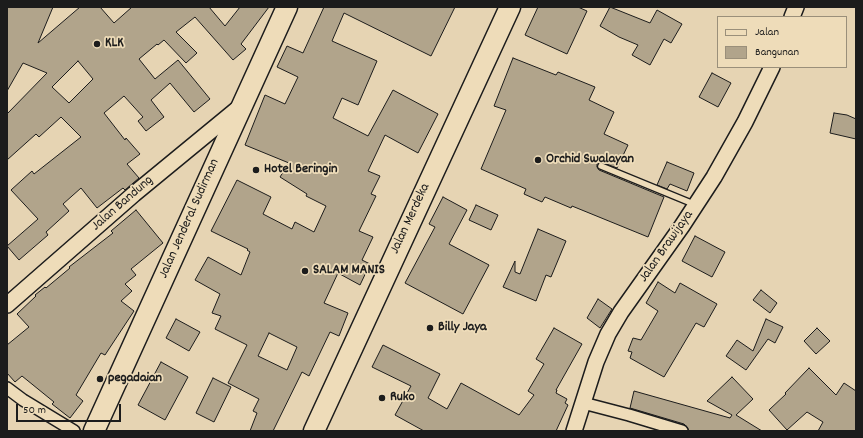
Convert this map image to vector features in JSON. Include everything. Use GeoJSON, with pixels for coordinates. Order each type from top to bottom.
{"type":"FeatureCollection","features":[{"type":"Feature","properties":{"kind":"highway","name":"Jalan Merdeka"},"geometry":{"type":"LineString","coordinates":[[314,431],[510,7]]}},
{"type":"Feature","properties":{"kind":"highway","name":"Jalan Jenderal Sudirman"},"geometry":{"type":"LineString","coordinates":[[94,431],[222,149],[282,10]]}},
{"type":"Feature","properties":{"kind":"street","name":"Jalan Brawijaya"},"geometry":{"type":"LineString","coordinates":[[574,431],[596,362],[608,334],[621,312],[696,205],[745,122],[772,68]]}},
{"type":"Feature","properties":{"kind":"street","name":"Jalan Bandung"},"geometry":{"type":"LineString","coordinates":[[7,305],[134,194],[241,106]]}},
{"type":"Feature","properties":{"kind":"street"},"geometry":{"type":"LineString","coordinates":[[204,137],[222,149]]}},
{"type":"Feature","properties":{"kind":"street"},"geometry":{"type":"LineString","coordinates":[[7,388],[23,400],[74,431]]}},
{"type":"Feature","properties":{"kind":"street"},"geometry":{"type":"LineString","coordinates":[[583,403],[682,431]]}},
{"type":"Feature","properties":{"kind":"lane"},"geometry":{"type":"LineString","coordinates":[[601,166],[696,205]]}},
{"type":"Feature","properties":{"kind":"building"},"geometry":{"type":"Polygon","coordinates":[[[7,7],[53,7],[38,43],[80,7],[100,7],[114,23],[132,7],[209,7],[225,26],[240,7],[269,7],[241,44],[246,49],[233,60],[195,17],[176,32],[197,53],[186,63],[164,40],[139,59],[155,79],[178,60],[210,99],[194,112],[170,83],[151,100],[164,117],[146,131],[138,121],[143,117],[124,96],[104,113],[125,140],[126,138],[140,154],[127,164],[139,178],[125,190],[123,188],[97,208],[81,188],[63,204],[69,211],[46,232],[48,235],[19,260],[7,246],[38,219],[11,190],[32,171],[34,174],[81,137],[61,117],[39,137],[36,134],[7,160],[7,114],[47,73],[23,63],[7,91],[7,7]],[[78,61],[52,87],[69,103],[93,79],[78,61]]]}},
{"type":"Feature","properties":{"kind":"building"},"geometry":{"type":"Polygon","coordinates":[[[324,7],[455,7],[431,56],[344,13],[332,41],[377,61],[358,105],[342,98],[333,118],[368,136],[393,90],[438,114],[418,153],[385,135],[368,171],[380,176],[371,194],[376,196],[359,231],[373,237],[362,260],[370,264],[360,285],[338,273],[324,303],[348,313],[339,336],[330,332],[309,376],[302,372],[273,431],[250,431],[257,413],[253,411],[259,399],[228,383],[247,345],[215,329],[221,316],[212,313],[220,294],[195,280],[208,257],[241,275],[250,252],[247,250],[248,249],[211,231],[237,180],[271,197],[263,214],[292,229],[295,222],[314,232],[326,206],[306,196],[307,194],[280,177],[289,163],[245,145],[265,95],[285,104],[298,77],[277,67],[287,46],[303,53],[324,7]],[[269,333],[258,356],[287,370],[297,347],[269,333]]]}},
{"type":"Feature","properties":{"kind":"building"},"geometry":{"type":"Polygon","coordinates":[[[538,7],[578,7],[587,11],[567,54],[525,35],[538,7]]]}},
{"type":"Feature","properties":{"kind":"building"},"geometry":{"type":"Polygon","coordinates":[[[610,7],[650,23],[657,10],[682,24],[671,43],[664,39],[650,65],[632,55],[638,45],[619,37],[600,26],[610,7]]]}},
{"type":"Feature","properties":{"kind":"building"},"geometry":{"type":"Polygon","coordinates":[[[513,58],[556,75],[558,72],[595,87],[589,100],[614,112],[604,134],[628,145],[617,168],[601,162],[597,164],[597,167],[599,170],[664,197],[648,237],[572,206],[571,208],[545,197],[542,202],[524,194],[526,189],[481,169],[506,110],[494,106],[513,58]]]}},
{"type":"Feature","properties":{"kind":"building"},"geometry":{"type":"Polygon","coordinates":[[[712,73],[731,83],[718,107],[699,97],[712,73]]]}},
{"type":"Feature","properties":{"kind":"building"},"geometry":{"type":"Polygon","coordinates":[[[834,113],[847,115],[856,119],[856,139],[830,133],[834,113]]]}},
{"type":"Feature","properties":{"kind":"building"},"geometry":{"type":"Polygon","coordinates":[[[667,162],[694,173],[687,191],[670,184],[667,189],[657,185],[667,162]]]}},
{"type":"Feature","properties":{"kind":"building"},"geometry":{"type":"Polygon","coordinates":[[[443,197],[467,210],[449,244],[489,265],[463,314],[405,283],[435,227],[429,224],[443,197]]]}},
{"type":"Feature","properties":{"kind":"building"},"geometry":{"type":"Polygon","coordinates":[[[476,205],[498,215],[491,230],[469,220],[476,205]]]}},
{"type":"Feature","properties":{"kind":"building"},"geometry":{"type":"Polygon","coordinates":[[[136,210],[163,243],[131,269],[136,275],[125,284],[132,291],[121,301],[134,311],[105,355],[101,353],[76,395],[83,401],[70,418],[52,404],[54,402],[22,376],[15,382],[7,373],[7,345],[29,327],[17,314],[36,296],[35,295],[45,287],[46,288],[70,268],[69,267],[113,233],[111,231],[136,210]]]}},
{"type":"Feature","properties":{"kind":"building"},"geometry":{"type":"Polygon","coordinates":[[[538,229],[566,241],[551,277],[546,275],[536,301],[503,287],[515,261],[515,272],[520,274],[538,229]]]}},
{"type":"Feature","properties":{"kind":"building"},"geometry":{"type":"Polygon","coordinates":[[[695,236],[725,252],[712,277],[682,261],[695,236]]]}},
{"type":"Feature","properties":{"kind":"building"},"geometry":{"type":"Polygon","coordinates":[[[658,282],[675,293],[680,283],[717,304],[704,327],[696,323],[664,377],[630,358],[632,352],[628,351],[633,338],[641,340],[658,311],[646,303],[658,282]]]}},
{"type":"Feature","properties":{"kind":"building"},"geometry":{"type":"Polygon","coordinates":[[[761,290],[777,303],[770,313],[753,300],[761,290]]]}},
{"type":"Feature","properties":{"kind":"building"},"geometry":{"type":"Polygon","coordinates":[[[598,299],[612,309],[600,328],[587,318],[598,299]]]}},
{"type":"Feature","properties":{"kind":"building"},"geometry":{"type":"Polygon","coordinates":[[[176,319],[200,332],[189,351],[166,338],[176,319]]]}},
{"type":"Feature","properties":{"kind":"building"},"geometry":{"type":"Polygon","coordinates":[[[766,319],[783,327],[775,343],[768,339],[746,370],[726,356],[737,340],[753,351],[766,319]]]}},
{"type":"Feature","properties":{"kind":"building"},"geometry":{"type":"Polygon","coordinates":[[[554,328],[582,344],[556,390],[556,393],[567,399],[565,403],[568,405],[556,431],[424,431],[395,415],[411,386],[372,367],[383,345],[440,374],[428,398],[447,409],[461,383],[519,415],[534,395],[528,391],[544,364],[536,359],[554,328]]]}},
{"type":"Feature","properties":{"kind":"building"},"geometry":{"type":"Polygon","coordinates":[[[817,328],[830,341],[816,354],[804,341],[817,328]]]}},
{"type":"Feature","properties":{"kind":"building"},"geometry":{"type":"Polygon","coordinates":[[[161,362],[188,377],[165,420],[138,405],[161,362]]]}},
{"type":"Feature","properties":{"kind":"building"},"geometry":{"type":"Polygon","coordinates":[[[809,368],[836,395],[844,383],[856,391],[856,431],[818,431],[823,422],[807,412],[787,430],[769,410],[786,394],[785,393],[809,368]]]}},
{"type":"Feature","properties":{"kind":"building"},"geometry":{"type":"Polygon","coordinates":[[[732,377],[753,399],[736,415],[762,431],[689,431],[684,424],[630,408],[634,391],[730,418],[732,415],[707,401],[732,377]]]}},
{"type":"Feature","properties":{"kind":"building"},"geometry":{"type":"Polygon","coordinates":[[[213,378],[231,387],[214,422],[196,413],[213,378]]]}},
{"type":"Feature","properties":{"kind":"place","name":"KLK"},"geometry":{"type":"Point","coordinates":[97,44]}},
{"type":"Feature","properties":{"kind":"place","name":"Orchid Swalayan"},"geometry":{"type":"Point","coordinates":[538,160]}},
{"type":"Feature","properties":{"kind":"place","name":"Hotel Beringin"},"geometry":{"type":"Point","coordinates":[256,170]}},
{"type":"Feature","properties":{"kind":"place","name":"SALAM MANIS"},"geometry":{"type":"Point","coordinates":[305,271]}},
{"type":"Feature","properties":{"kind":"place","name":"Billy Jaya"},"geometry":{"type":"Point","coordinates":[430,328]}},
{"type":"Feature","properties":{"kind":"place","name":"pegadaian"},"geometry":{"type":"Point","coordinates":[100,379]}},
{"type":"Feature","properties":{"kind":"place","name":"Ruko"},"geometry":{"type":"Point","coordinates":[382,398]}}]}
